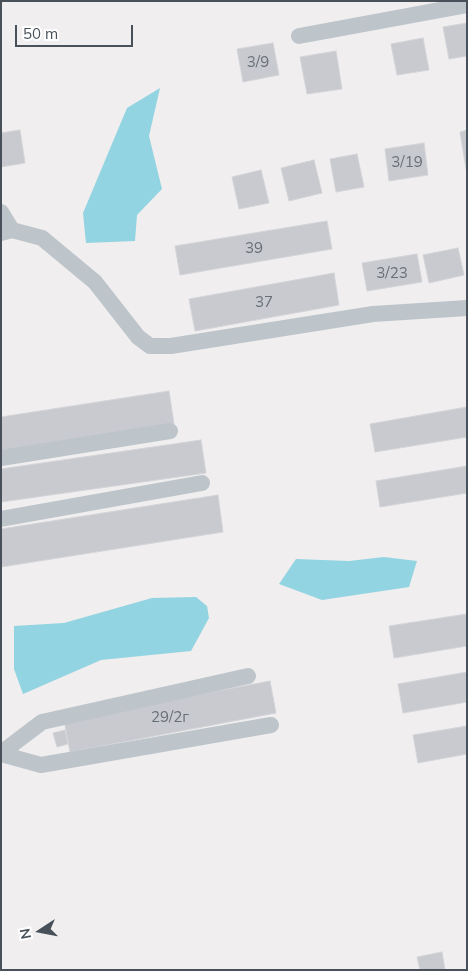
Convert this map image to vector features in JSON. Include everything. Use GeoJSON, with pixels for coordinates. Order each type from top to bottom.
{"type":"FeatureCollection","features":[{"type":"Feature","properties":{"kind":"street"},"geometry":{"type":"LineString","coordinates":[[299,36],[467,5]]}},
{"type":"Feature","properties":{"kind":"street"},"geometry":{"type":"LineString","coordinates":[[1,212],[7,231],[42,238],[95,282],[138,337],[150,346],[171,346],[373,314],[467,308]]}},
{"type":"Feature","properties":{"kind":"street"},"geometry":{"type":"LineString","coordinates":[[1,458],[170,431]]}},
{"type":"Feature","properties":{"kind":"street"},"geometry":{"type":"LineString","coordinates":[[1,518],[202,483]]}},
{"type":"Feature","properties":{"kind":"street"},"geometry":{"type":"LineString","coordinates":[[1,754],[42,722],[248,676]]}},
{"type":"Feature","properties":{"kind":"street"},"geometry":{"type":"LineString","coordinates":[[1,754],[41,765],[271,725]]}},
{"type":"Feature","properties":{"kind":"water"},"geometry":{"type":"Polygon","coordinates":[[[160,88],[149,136],[162,189],[137,215],[135,241],[86,243],[83,213],[127,108],[160,88]]]}},
{"type":"Feature","properties":{"kind":"water"},"geometry":{"type":"Polygon","coordinates":[[[384,557],[417,561],[409,587],[322,600],[279,584],[296,559],[349,561],[384,557]]]}},
{"type":"Feature","properties":{"kind":"water"},"geometry":{"type":"Polygon","coordinates":[[[196,597],[207,606],[209,618],[191,651],[101,660],[23,694],[14,669],[14,626],[64,623],[152,598],[196,597]]]}},
{"type":"Feature","properties":{"kind":"building"},"geometry":{"type":"Polygon","coordinates":[[[467,23],[467,56],[449,59],[443,27],[467,23]]]}},
{"type":"Feature","properties":{"kind":"building"},"geometry":{"type":"Polygon","coordinates":[[[423,38],[429,70],[397,75],[391,44],[423,38]]]}},
{"type":"Feature","properties":{"kind":"building"},"geometry":{"type":"Polygon","coordinates":[[[273,43],[279,75],[243,82],[237,49],[273,43]]]}},
{"type":"Feature","properties":{"kind":"building"},"geometry":{"type":"Polygon","coordinates":[[[336,51],[342,89],[307,94],[300,57],[336,51]]]}},
{"type":"Feature","properties":{"kind":"building"},"geometry":{"type":"Polygon","coordinates":[[[20,130],[25,163],[1,167],[1,133],[20,130]]]}},
{"type":"Feature","properties":{"kind":"building"},"geometry":{"type":"Polygon","coordinates":[[[467,130],[467,169],[466,169],[460,132],[467,130]]]}},
{"type":"Feature","properties":{"kind":"building"},"geometry":{"type":"Polygon","coordinates":[[[424,143],[428,175],[389,181],[385,149],[424,143]]]}},
{"type":"Feature","properties":{"kind":"building"},"geometry":{"type":"Polygon","coordinates":[[[357,154],[364,187],[336,192],[330,159],[357,154]]]}},
{"type":"Feature","properties":{"kind":"building"},"geometry":{"type":"Polygon","coordinates":[[[314,160],[322,193],[289,201],[281,168],[314,160]]]}},
{"type":"Feature","properties":{"kind":"building"},"geometry":{"type":"Polygon","coordinates":[[[261,170],[269,203],[239,209],[232,177],[261,170]]]}},
{"type":"Feature","properties":{"kind":"building"},"geometry":{"type":"Polygon","coordinates":[[[327,221],[332,249],[180,275],[175,246],[327,221]]]}},
{"type":"Feature","properties":{"kind":"building"},"geometry":{"type":"Polygon","coordinates":[[[458,248],[464,275],[429,283],[423,255],[458,248]]]}},
{"type":"Feature","properties":{"kind":"building"},"geometry":{"type":"Polygon","coordinates":[[[417,254],[422,282],[367,291],[362,263],[417,254]]]}},
{"type":"Feature","properties":{"kind":"building"},"geometry":{"type":"Polygon","coordinates":[[[334,273],[339,305],[195,331],[189,299],[334,273]]]}},
{"type":"Feature","properties":{"kind":"building"},"geometry":{"type":"Polygon","coordinates":[[[169,391],[174,424],[1,451],[1,417],[169,391]]]}},
{"type":"Feature","properties":{"kind":"building"},"geometry":{"type":"Polygon","coordinates":[[[467,407],[467,437],[375,452],[370,424],[467,407]]]}},
{"type":"Feature","properties":{"kind":"building"},"geometry":{"type":"Polygon","coordinates":[[[201,440],[206,473],[1,502],[1,469],[201,440]]]}},
{"type":"Feature","properties":{"kind":"building"},"geometry":{"type":"Polygon","coordinates":[[[467,466],[467,493],[380,507],[376,481],[467,466]]]}},
{"type":"Feature","properties":{"kind":"building"},"geometry":{"type":"Polygon","coordinates":[[[218,495],[223,532],[1,567],[1,529],[218,495]]]}},
{"type":"Feature","properties":{"kind":"building"},"geometry":{"type":"Polygon","coordinates":[[[467,614],[467,646],[394,658],[389,626],[467,614]]]}},
{"type":"Feature","properties":{"kind":"building"},"geometry":{"type":"Polygon","coordinates":[[[467,672],[467,702],[403,713],[398,684],[467,672]]]}},
{"type":"Feature","properties":{"kind":"building"},"geometry":{"type":"Polygon","coordinates":[[[270,681],[276,713],[70,752],[64,720],[270,681]]]}},
{"type":"Feature","properties":{"kind":"building"},"geometry":{"type":"Polygon","coordinates":[[[467,726],[467,754],[418,763],[413,735],[467,726]]]}},
{"type":"Feature","properties":{"kind":"building"},"geometry":{"type":"Polygon","coordinates":[[[65,730],[68,744],[57,747],[53,733],[65,730]]]}},
{"type":"Feature","properties":{"kind":"building"},"geometry":{"type":"Polygon","coordinates":[[[442,952],[445,970],[420,970],[417,957],[442,952]]]}}]}
